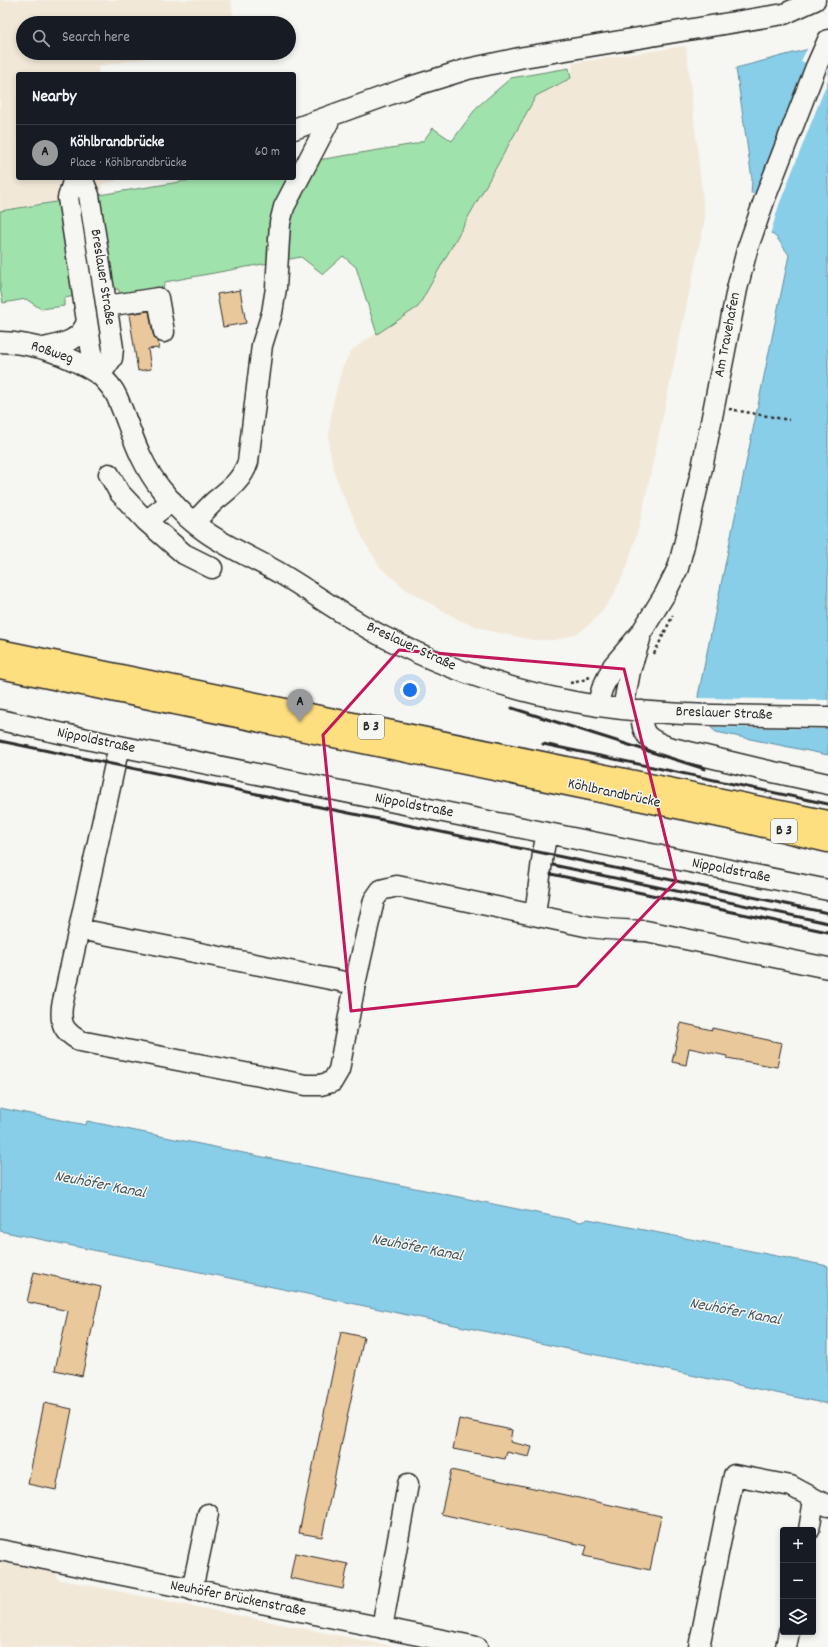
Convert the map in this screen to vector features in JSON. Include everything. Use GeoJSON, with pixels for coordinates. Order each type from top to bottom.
{"type":"FeatureCollection","features":[{"type":"Feature","properties":{"kind":"main road","name":"Köhlbrandbrücke"},"geometry":{"type":"LineString","coordinates":[[0,651],[828,822]]}},
{"type":"Feature","properties":{"kind":"main road","name":"Köhlbrandbrücke"},"geometry":{"type":"LineString","coordinates":[[0,667],[601,791],[739,820],[828,841]]}},
{"type":"Feature","properties":{"kind":"street"},"geometry":{"type":"LineString","coordinates":[[296,128],[331,117],[410,87],[468,69],[524,57],[784,14],[815,0]]}},
{"type":"Feature","properties":{"kind":"street","name":"Am Travehafen"},"geometry":{"type":"LineString","coordinates":[[597,706],[602,689],[613,666],[641,633],[673,579],[684,545],[737,289],[747,250],[765,198],[828,40]]}},
{"type":"Feature","properties":{"kind":"street"},"geometry":{"type":"LineString","coordinates":[[194,523],[215,501],[238,481],[248,462],[262,345],[272,313],[275,294],[281,218],[284,207],[331,117]]}},
{"type":"Feature","properties":{"kind":"street","name":"Breslauer Straße"},"geometry":{"type":"LineString","coordinates":[[73,180],[68,198],[93,357],[100,375],[106,379],[114,391],[144,465],[172,502],[194,523],[228,546],[307,589],[367,628],[409,649],[503,685],[549,697],[597,706],[662,713],[828,717]]}},
{"type":"Feature","properties":{"kind":"street","name":"Breslauer Straße"},"geometry":{"type":"LineString","coordinates":[[85,186],[106,300],[113,351],[110,361],[100,375]]}},
{"type":"Feature","properties":{"kind":"street"},"geometry":{"type":"LineString","coordinates":[[106,300],[167,298],[164,332]]}},
{"type":"Feature","properties":{"kind":"street","name":"Breslauer Straße"},"geometry":{"type":"LineString","coordinates":[[44,348],[66,343],[77,338],[87,321]]}},
{"type":"Feature","properties":{"kind":"street","name":"Roßweg"},"geometry":{"type":"LineString","coordinates":[[0,342],[18,342],[44,348],[75,361],[100,375]]}},
{"type":"Feature","properties":{"kind":"street"},"geometry":{"type":"LineString","coordinates":[[109,474],[119,492],[146,521],[184,554],[212,568]]}},
{"type":"Feature","properties":{"kind":"street"},"geometry":{"type":"LineString","coordinates":[[146,521],[172,502]]}},
{"type":"Feature","properties":{"kind":"street","name":"Am Travehafen"},"geometry":{"type":"LineString","coordinates":[[641,633],[630,671],[633,710],[642,721],[644,731],[648,737],[668,746],[828,784]]}},
{"type":"Feature","properties":{"kind":"street","name":"Nippoldstraße"},"geometry":{"type":"LineString","coordinates":[[0,720],[119,746],[828,890]]}},
{"type":"Feature","properties":{"kind":"street"},"geometry":{"type":"LineString","coordinates":[[119,746],[62,1006],[61,1018],[64,1028],[69,1034],[80,1041],[306,1085],[320,1085],[332,1082],[339,1070],[355,984],[374,900],[381,890],[397,886],[609,930],[625,929],[646,931],[828,968]]}},
{"type":"Feature","properties":{"kind":"street"},"geometry":{"type":"LineString","coordinates":[[535,915],[547,833]]}},
{"type":"Feature","properties":{"kind":"street"},"geometry":{"type":"LineString","coordinates":[[79,930],[355,984]]}},
{"type":"Feature","properties":{"kind":"street"},"geometry":{"type":"LineString","coordinates":[[699,1647],[734,1475],[791,1486],[821,1503],[809,1527]]}},
{"type":"Feature","properties":{"kind":"street"},"geometry":{"type":"LineString","coordinates":[[382,1628],[408,1484]]}},
{"type":"Feature","properties":{"kind":"street"},"geometry":{"type":"LineString","coordinates":[[192,1590],[208,1514]]}},
{"type":"Feature","properties":{"kind":"street","name":"Neuhöfer Brückenstraße"},"geometry":{"type":"LineString","coordinates":[[0,1550],[477,1647]]}},
{"type":"Feature","properties":{"kind":"street"},"geometry":{"type":"LineString","coordinates":[[786,1647],[788,1635]]}},
{"type":"Feature","properties":{"kind":"path"},"geometry":{"type":"LineString","coordinates":[[726,409],[790,420]]}},
{"type":"Feature","properties":{"kind":"path"},"geometry":{"type":"LineString","coordinates":[[567,684],[580,681],[593,674]]}},
{"type":"Feature","properties":{"kind":"highlighted area"},"geometry":{"type":"Polygon","coordinates":[[[399,650],[624,669],[676,881],[577,986],[351,1011],[323,735],[399,650]]]}},
{"type":"Feature","properties":{"kind":"shaded area"},"geometry":{"type":"Polygon","coordinates":[[[0,0],[231,0],[233,16],[16,16],[16,60],[134,60],[98,66],[99,72],[16,72],[16,180],[116,181],[102,184],[101,194],[0,210],[0,0]]]}},
{"type":"Feature","properties":{"kind":"shaded area"},"geometry":{"type":"Polygon","coordinates":[[[686,46],[705,219],[640,523],[627,567],[613,596],[603,610],[580,632],[567,637],[554,640],[534,640],[490,631],[461,621],[407,590],[381,568],[364,541],[340,488],[335,474],[329,447],[332,408],[342,368],[351,351],[418,307],[536,96],[571,78],[573,63],[686,46]]]}},
{"type":"Feature","properties":{"kind":"shaded area"},"geometry":{"type":"Polygon","coordinates":[[[0,1562],[56,1573],[57,1579],[396,1647],[0,1647],[0,1562]]]}},
{"type":"Feature","properties":{"kind":"green space"},"geometry":{"type":"Polygon","coordinates":[[[569,68],[571,78],[536,96],[418,307],[377,334],[356,267],[343,256],[323,274],[301,257],[165,282],[163,289],[121,296],[118,289],[64,298],[64,306],[41,309],[26,299],[3,303],[0,288],[0,211],[192,180],[296,180],[296,164],[415,144],[423,141],[433,128],[452,141],[477,107],[511,78],[569,68]]]}},
{"type":"Feature","properties":{"kind":"water"},"geometry":{"type":"Polygon","coordinates":[[[828,44],[828,755],[716,732],[702,720],[698,696],[789,255],[777,238],[750,216],[752,179],[736,68],[828,44]]]}},
{"type":"Feature","properties":{"kind":"water","name":"Neuhöfer Kanal"},"geometry":{"type":"Polygon","coordinates":[[[0,1108],[86,1125],[87,1121],[581,1222],[588,1219],[828,1266],[828,1404],[346,1302],[0,1231],[0,1108]]]}},
{"type":"Feature","properties":{"kind":"pier"},"geometry":{"type":"Polygon","coordinates":[[[828,42],[828,80],[779,205],[770,235],[749,217],[749,193],[756,195],[806,63],[801,61],[808,47],[828,42]]]}},
{"type":"Feature","properties":{"kind":"pier"},"geometry":{"type":"Polygon","coordinates":[[[696,698],[828,700],[828,729],[707,727],[701,720],[696,698]]]}},
{"type":"Feature","properties":{"kind":"building"},"geometry":{"type":"Polygon","coordinates":[[[240,290],[246,323],[223,327],[217,294],[240,290]]]}},
{"type":"Feature","properties":{"kind":"building"},"geometry":{"type":"Polygon","coordinates":[[[149,311],[153,334],[158,341],[159,348],[148,349],[151,369],[138,371],[129,314],[149,311]]]}},
{"type":"Feature","properties":{"kind":"building"},"geometry":{"type":"Polygon","coordinates":[[[681,1023],[782,1043],[777,1067],[727,1058],[727,1056],[689,1048],[686,1065],[672,1062],[681,1023]]]}},
{"type":"Feature","properties":{"kind":"building"},"geometry":{"type":"Polygon","coordinates":[[[34,1272],[101,1287],[82,1376],[55,1370],[68,1311],[27,1302],[34,1272]]]}},
{"type":"Feature","properties":{"kind":"building"},"geometry":{"type":"Polygon","coordinates":[[[341,1332],[364,1337],[322,1537],[299,1533],[341,1332]]]}},
{"type":"Feature","properties":{"kind":"building"},"geometry":{"type":"Polygon","coordinates":[[[44,1403],[72,1409],[56,1490],[28,1484],[44,1403]]]}},
{"type":"Feature","properties":{"kind":"building"},"geometry":{"type":"Polygon","coordinates":[[[459,1419],[512,1430],[510,1442],[532,1447],[529,1457],[507,1452],[505,1459],[453,1449],[459,1419]]]}},
{"type":"Feature","properties":{"kind":"building"},"geometry":{"type":"Polygon","coordinates":[[[451,1470],[661,1516],[650,1570],[584,1556],[587,1546],[441,1514],[451,1470]]]}},
{"type":"Feature","properties":{"kind":"building"},"geometry":{"type":"Polygon","coordinates":[[[295,1553],[348,1564],[343,1589],[290,1578],[295,1553]]]}},
{"type":"Feature","properties":{"kind":"railway"},"geometry":{"type":"LineString","coordinates":[[512,708],[705,769]]}},
{"type":"Feature","properties":{"kind":"railway"},"geometry":{"type":"LineString","coordinates":[[0,741],[828,913]]}},
{"type":"Feature","properties":{"kind":"railway"},"geometry":{"type":"LineString","coordinates":[[543,744],[828,804]]}},
{"type":"Feature","properties":{"kind":"railway"},"geometry":{"type":"LineString","coordinates":[[553,865],[828,923]]}},
{"type":"Feature","properties":{"kind":"railway"},"geometry":{"type":"LineString","coordinates":[[551,874],[828,932]]}},
{"type":"Feature","properties":{"kind":"place","name":"Köhlbrandbrücke"},"geometry":{"type":"Point","coordinates":[300,722]}}]}
